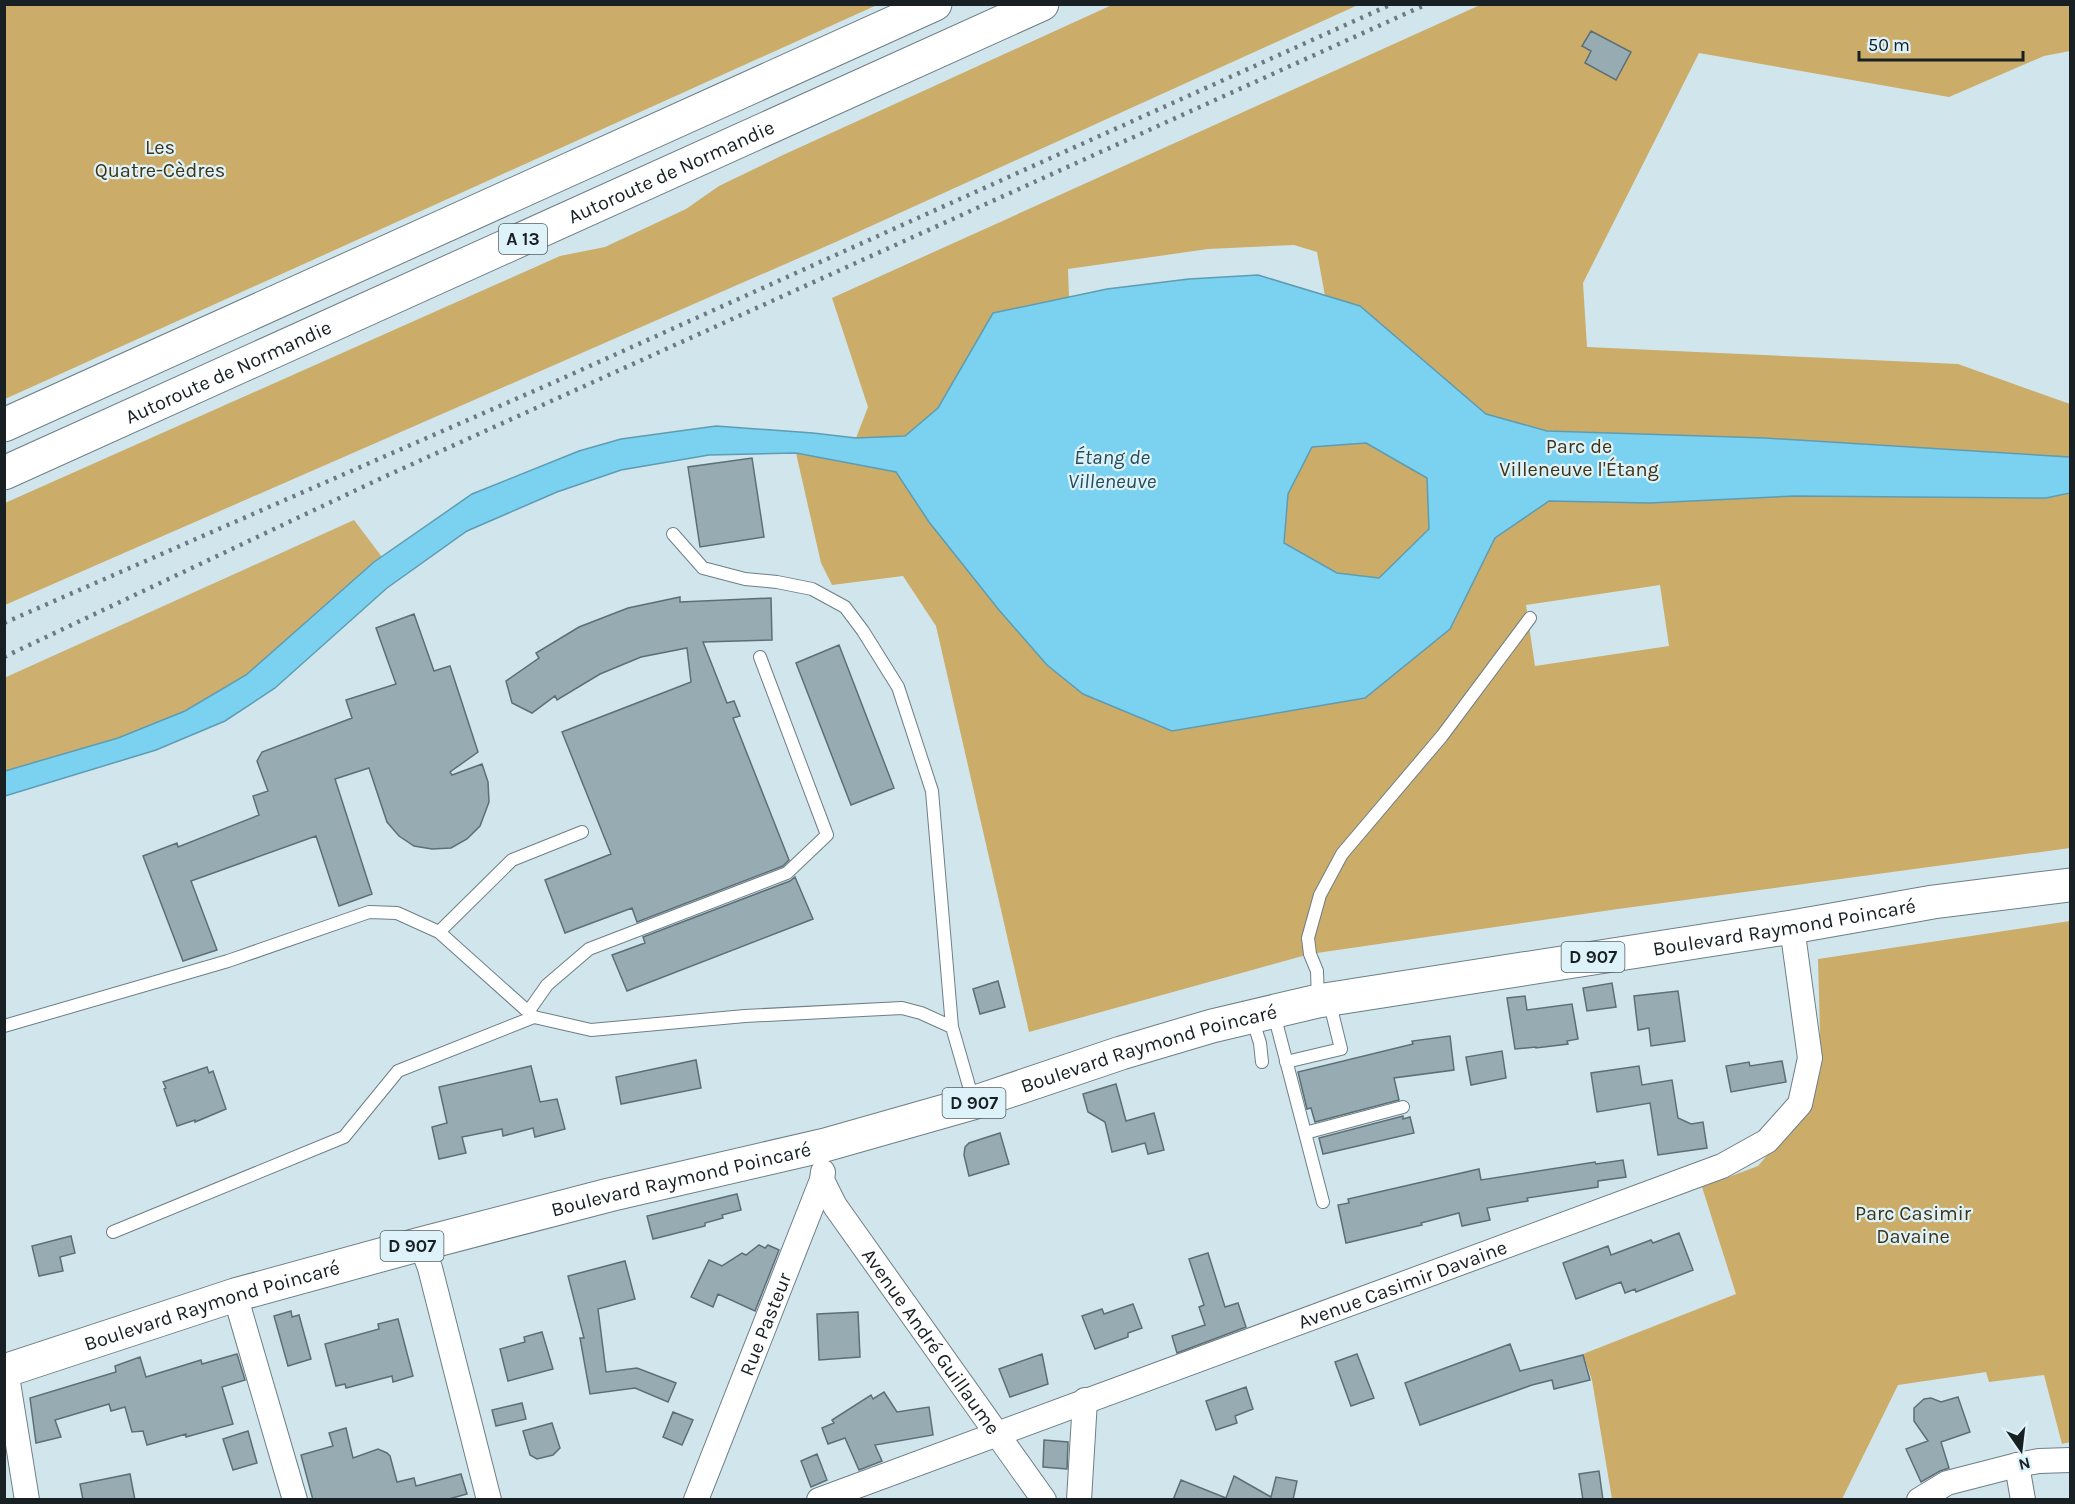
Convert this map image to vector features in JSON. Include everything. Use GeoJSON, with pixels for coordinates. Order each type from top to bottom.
{"type":"FeatureCollection","features":[{"type":"Feature","properties":{"kind":"main road","name":"A 13"},"geometry":{"type":"LineString","coordinates":[[4,425],[935,4]]}},
{"type":"Feature","properties":{"kind":"main road","name":"Autoroute de Normandie"},"geometry":{"type":"LineString","coordinates":[[4,473],[1042,4]]}},
{"type":"Feature","properties":{"kind":"main road","name":"Boulevard Raymond Poincaré"},"geometry":{"type":"LineString","coordinates":[[5,1370],[235,1295],[609,1195],[825,1145],[974,1103],[1121,1053],[1262,1014],[1323,1000],[1792,927],[1933,902],[2070,885]]}},
{"type":"Feature","properties":{"kind":"street","name":"Avenue Casimir Davaine"},"geometry":{"type":"LineString","coordinates":[[819,1500],[1084,1400],[1722,1166],[1767,1141],[1800,1104],[1810,1058],[1792,927]]}},
{"type":"Feature","properties":{"kind":"street","name":"Rue Pasteur"},"geometry":{"type":"LineString","coordinates":[[696,1500],[822,1180],[825,1145]]}},
{"type":"Feature","properties":{"kind":"street","name":"Avenue André Guillaume"},"geometry":{"type":"LineString","coordinates":[[822,1180],[835,1206],[1044,1500]]}},
{"type":"Feature","properties":{"kind":"street"},"geometry":{"type":"LineString","coordinates":[[421,1244],[430,1268],[489,1500]]}},
{"type":"Feature","properties":{"kind":"street"},"geometry":{"type":"LineString","coordinates":[[235,1295],[295,1500]]}},
{"type":"Feature","properties":{"kind":"street"},"geometry":{"type":"LineString","coordinates":[[5,1370],[27,1500]]}},
{"type":"Feature","properties":{"kind":"street"},"geometry":{"type":"LineString","coordinates":[[1079,1500],[1084,1400]]}},
{"type":"Feature","properties":{"kind":"street"},"geometry":{"type":"LineString","coordinates":[[1919,1500],[1947,1483],[2038,1461],[2070,1460]]}},
{"type":"Feature","properties":{"kind":"street"},"geometry":{"type":"LineString","coordinates":[[2017,1465],[2023,1500]]}},
{"type":"Feature","properties":{"kind":"lane"},"geometry":{"type":"LineString","coordinates":[[673,534],[703,568],[745,579],[812,589],[845,608],[863,631],[898,687],[932,791],[952,1027],[974,1103]]}},
{"type":"Feature","properties":{"kind":"lane"},"geometry":{"type":"LineString","coordinates":[[1287,1062],[1341,1049],[1323,1000],[1317,971],[1310,954],[1308,938],[1320,895],[1342,854],[1442,736],[1530,618]]}},
{"type":"Feature","properties":{"kind":"lane"},"geometry":{"type":"LineString","coordinates":[[113,1232],[344,1137],[398,1071],[531,1014],[547,985],[590,949],[787,873],[827,835],[760,657]]}},
{"type":"Feature","properties":{"kind":"lane"},"geometry":{"type":"LineString","coordinates":[[439,932],[512,860],[582,832]]}},
{"type":"Feature","properties":{"kind":"lane"},"geometry":{"type":"LineString","coordinates":[[4,1026],[228,961],[369,912],[397,913],[439,932],[531,1014],[591,1030],[745,1016],[902,1008],[921,1013],[952,1027]]}},
{"type":"Feature","properties":{"kind":"lane"},"geometry":{"type":"LineString","coordinates":[[1262,1014],[1287,1062],[1323,1202]]}},
{"type":"Feature","properties":{"kind":"lane"},"geometry":{"type":"LineString","coordinates":[[1262,1014],[1260,1043],[1262,1062]]}},
{"type":"Feature","properties":{"kind":"lane"},"geometry":{"type":"LineString","coordinates":[[1305,1133],[1403,1107]]}},
{"type":"Feature","properties":{"kind":"shaded area"},"geometry":{"type":"Polygon","coordinates":[[[354,520],[382,557],[246,675],[185,711],[118,738],[5,771],[4,678],[354,520]]]}},
{"type":"Feature","properties":{"kind":"green space","name":"Les Quatre-Cèdres"},"geometry":{"type":"Polygon","coordinates":[[[5,4],[877,4],[877,5],[5,399],[5,4]]]}},
{"type":"Feature","properties":{"kind":"green space"},"geometry":{"type":"Polygon","coordinates":[[[1114,4],[1358,5],[838,241],[5,605],[5,503],[560,256],[605,247],[686,209],[719,186],[783,155],[1114,4]]]}},
{"type":"Feature","properties":{"kind":"green space"},"geometry":{"type":"Polygon","coordinates":[[[1480,5],[2070,5],[2070,51],[2044,56],[1949,97],[1699,53],[1583,283],[1587,347],[1958,364],[2070,404],[2070,457],[1765,438],[1547,431],[1486,414],[1360,306],[1325,296],[1317,252],[1294,245],[1208,249],[1068,269],[1069,297],[993,313],[938,408],[905,436],[856,438],[868,407],[832,298],[1480,5]]]}},
{"type":"Feature","properties":{"kind":"green space"},"geometry":{"type":"Polygon","coordinates":[[[1366,443],[1427,478],[1430,529],[1379,578],[1337,573],[1284,543],[1288,494],[1312,447],[1366,443]]]}},
{"type":"Feature","properties":{"kind":"green space"},"geometry":{"type":"Polygon","coordinates":[[[796,453],[896,472],[929,522],[999,610],[1047,665],[1450,629],[1495,538],[1549,501],[1650,503],[1795,496],[2046,498],[2070,493],[2070,848],[1618,909],[1310,954],[1029,1032],[936,626],[903,576],[832,585],[821,563],[796,453]],[[1660,585],[1526,605],[1535,666],[1669,646],[1660,585]]]}},
{"type":"Feature","properties":{"kind":"green space","name":"Parc Casimir Davaine"},"geometry":{"type":"Polygon","coordinates":[[[2070,921],[2070,1442],[2062,1444],[2044,1375],[1989,1382],[1986,1372],[1898,1385],[1842,1499],[1612,1499],[1592,1380],[1583,1354],[1736,1294],[1702,1187],[1758,1166],[1807,1108],[1821,1069],[1818,959],[2070,921]]]}},
{"type":"Feature","properties":{"kind":"water","name":"Étang de Villeneuve"},"geometry":{"type":"Polygon","coordinates":[[[1258,275],[1360,306],[1486,414],[1547,431],[1765,438],[2070,457],[2070,493],[2046,498],[1795,496],[1650,503],[1549,501],[1495,538],[1450,629],[1365,698],[1172,731],[1083,694],[1047,665],[999,610],[929,522],[896,472],[796,453],[709,455],[621,470],[557,492],[467,531],[387,588],[275,688],[225,721],[156,750],[5,796],[5,771],[118,738],[185,711],[246,675],[374,562],[472,494],[579,451],[621,439],[716,426],[856,438],[905,436],[938,408],[993,313],[1107,289],[1189,279],[1258,275]],[[1366,443],[1312,447],[1288,494],[1284,543],[1337,573],[1379,578],[1429,529],[1427,478],[1366,443]]]}},
{"type":"Feature","properties":{"kind":"building"},"geometry":{"type":"Polygon","coordinates":[[[1591,31],[1631,52],[1616,80],[1585,63],[1591,51],[1582,46],[1591,31]]]}},
{"type":"Feature","properties":{"kind":"building"},"geometry":{"type":"Polygon","coordinates":[[[752,458],[764,537],[700,547],[688,467],[752,458]]]}},
{"type":"Feature","properties":{"kind":"building"},"geometry":{"type":"Polygon","coordinates":[[[680,597],[680,602],[771,598],[772,640],[703,642],[727,703],[734,701],[740,716],[733,718],[789,860],[783,866],[637,922],[632,908],[565,933],[545,880],[611,854],[562,732],[691,682],[687,648],[641,657],[600,674],[557,700],[555,696],[532,713],[512,703],[506,681],[539,658],[536,653],[579,627],[628,608],[680,597]]]}},
{"type":"Feature","properties":{"kind":"building"},"geometry":{"type":"Polygon","coordinates":[[[414,614],[434,671],[450,666],[478,752],[450,772],[452,775],[482,764],[488,782],[489,802],[480,826],[467,839],[451,848],[432,849],[414,846],[399,836],[387,822],[369,768],[335,779],[372,894],[339,906],[316,836],[191,881],[217,950],[183,961],[143,856],[177,843],[178,847],[259,815],[253,796],[268,791],[257,761],[262,752],[352,718],[346,700],[396,684],[376,628],[414,614]]]}},
{"type":"Feature","properties":{"kind":"building"},"geometry":{"type":"Polygon","coordinates":[[[839,645],[894,788],[851,805],[796,663],[839,645]]]}},
{"type":"Feature","properties":{"kind":"building"},"geometry":{"type":"Polygon","coordinates":[[[795,877],[813,919],[627,991],[612,955],[645,943],[643,937],[790,881],[795,877]]]}},
{"type":"Feature","properties":{"kind":"building"},"geometry":{"type":"Polygon","coordinates":[[[998,981],[1005,1007],[980,1014],[973,989],[998,981]]]}},
{"type":"Feature","properties":{"kind":"building"},"geometry":{"type":"Polygon","coordinates":[[[1612,983],[1616,1007],[1587,1011],[1583,988],[1612,983]]]}},
{"type":"Feature","properties":{"kind":"building"},"geometry":{"type":"Polygon","coordinates":[[[1678,991],[1685,1041],[1651,1046],[1649,1028],[1638,1030],[1634,996],[1678,991]]]}},
{"type":"Feature","properties":{"kind":"building"},"geometry":{"type":"Polygon","coordinates":[[[1525,996],[1527,1010],[1572,1004],[1578,1039],[1567,1041],[1568,1044],[1515,1049],[1507,998],[1525,996]]]}},
{"type":"Feature","properties":{"kind":"building"},"geometry":{"type":"Polygon","coordinates":[[[1450,1036],[1454,1070],[1394,1078],[1399,1100],[1315,1122],[1311,1108],[1307,1109],[1298,1072],[1413,1044],[1412,1041],[1450,1036]]]}},
{"type":"Feature","properties":{"kind":"building"},"geometry":{"type":"Polygon","coordinates":[[[1502,1051],[1506,1078],[1471,1085],[1466,1057],[1502,1051]]]}},
{"type":"Feature","properties":{"kind":"building"},"geometry":{"type":"Polygon","coordinates":[[[696,1060],[701,1088],[621,1104],[616,1077],[696,1060]]]}},
{"type":"Feature","properties":{"kind":"building"},"geometry":{"type":"Polygon","coordinates":[[[1782,1061],[1786,1082],[1731,1092],[1726,1066],[1749,1062],[1750,1066],[1782,1061]]]}},
{"type":"Feature","properties":{"kind":"building"},"geometry":{"type":"Polygon","coordinates":[[[531,1066],[540,1102],[557,1099],[565,1129],[535,1137],[533,1128],[503,1136],[502,1129],[462,1137],[466,1153],[439,1159],[432,1127],[447,1123],[439,1087],[531,1066]]]}},
{"type":"Feature","properties":{"kind":"building"},"geometry":{"type":"Polygon","coordinates":[[[1639,1066],[1642,1085],[1672,1080],[1678,1118],[1691,1124],[1703,1122],[1707,1148],[1658,1155],[1650,1103],[1597,1112],[1591,1073],[1639,1066]]]}},
{"type":"Feature","properties":{"kind":"building"},"geometry":{"type":"Polygon","coordinates":[[[207,1067],[209,1073],[213,1071],[226,1109],[195,1122],[195,1120],[177,1126],[163,1082],[207,1067]]]}},
{"type":"Feature","properties":{"kind":"building"},"geometry":{"type":"Polygon","coordinates":[[[1116,1084],[1126,1121],[1154,1113],[1164,1150],[1148,1154],[1145,1143],[1112,1152],[1105,1122],[1088,1112],[1083,1094],[1116,1084]]]}},
{"type":"Feature","properties":{"kind":"building"},"geometry":{"type":"Polygon","coordinates":[[[1403,1116],[1403,1119],[1410,1117],[1414,1133],[1323,1154],[1319,1138],[1403,1116]]]}},
{"type":"Feature","properties":{"kind":"building"},"geometry":{"type":"Polygon","coordinates":[[[1000,1133],[1009,1164],[969,1176],[964,1155],[965,1147],[969,1143],[1000,1133]]]}},
{"type":"Feature","properties":{"kind":"building"},"geometry":{"type":"Polygon","coordinates":[[[1623,1160],[1626,1177],[1598,1181],[1598,1187],[1527,1198],[1528,1201],[1487,1208],[1490,1220],[1462,1226],[1459,1213],[1421,1223],[1422,1225],[1346,1243],[1338,1205],[1349,1203],[1348,1199],[1479,1169],[1481,1180],[1595,1162],[1596,1164],[1623,1160]]]}},
{"type":"Feature","properties":{"kind":"building"},"geometry":{"type":"Polygon","coordinates":[[[737,1194],[741,1210],[722,1215],[723,1218],[705,1223],[705,1226],[653,1239],[647,1216],[737,1194]]]}},
{"type":"Feature","properties":{"kind":"building"},"geometry":{"type":"Polygon","coordinates":[[[1679,1233],[1693,1270],[1636,1292],[1635,1289],[1625,1293],[1621,1282],[1576,1299],[1563,1263],[1608,1246],[1611,1255],[1651,1240],[1653,1243],[1679,1233]]]}},
{"type":"Feature","properties":{"kind":"building"},"geometry":{"type":"Polygon","coordinates":[[[71,1236],[75,1253],[60,1257],[63,1271],[39,1276],[32,1246],[71,1236]]]}},
{"type":"Feature","properties":{"kind":"building"},"geometry":{"type":"Polygon","coordinates":[[[759,1245],[765,1248],[768,1245],[779,1250],[755,1311],[718,1294],[713,1307],[691,1297],[709,1260],[722,1266],[742,1253],[746,1255],[759,1245]]]}},
{"type":"Feature","properties":{"kind":"building"},"geometry":{"type":"Polygon","coordinates":[[[1208,1253],[1225,1307],[1238,1303],[1246,1327],[1177,1353],[1172,1336],[1205,1325],[1199,1307],[1204,1305],[1189,1259],[1208,1253]]]}},
{"type":"Feature","properties":{"kind":"building"},"geometry":{"type":"Polygon","coordinates":[[[625,1261],[635,1299],[598,1309],[606,1372],[637,1368],[676,1383],[668,1402],[635,1388],[590,1394],[580,1338],[584,1338],[568,1276],[625,1261]]]}},
{"type":"Feature","properties":{"kind":"building"},"geometry":{"type":"Polygon","coordinates":[[[1133,1304],[1142,1328],[1128,1333],[1128,1337],[1095,1349],[1082,1316],[1102,1309],[1104,1314],[1133,1304]]]}},
{"type":"Feature","properties":{"kind":"building"},"geometry":{"type":"Polygon","coordinates":[[[291,1311],[292,1317],[299,1315],[311,1359],[288,1366],[274,1316],[291,1311]]]}},
{"type":"Feature","properties":{"kind":"building"},"geometry":{"type":"Polygon","coordinates":[[[858,1312],[860,1357],[819,1360],[817,1314],[858,1312]]]}},
{"type":"Feature","properties":{"kind":"building"},"geometry":{"type":"Polygon","coordinates":[[[398,1319],[413,1376],[393,1382],[392,1376],[346,1388],[345,1384],[336,1386],[325,1344],[379,1329],[378,1324],[398,1319]]]}},
{"type":"Feature","properties":{"kind":"building"},"geometry":{"type":"Polygon","coordinates":[[[542,1332],[553,1369],[508,1381],[500,1349],[525,1342],[524,1337],[542,1332]]]}},
{"type":"Feature","properties":{"kind":"building"},"geometry":{"type":"Polygon","coordinates":[[[1510,1344],[1520,1371],[1583,1355],[1590,1380],[1554,1389],[1552,1380],[1532,1385],[1420,1425],[1405,1383],[1510,1344]]]}},
{"type":"Feature","properties":{"kind":"building"},"geometry":{"type":"Polygon","coordinates":[[[237,1354],[245,1380],[222,1387],[233,1424],[147,1445],[143,1431],[132,1432],[125,1407],[111,1411],[109,1404],[55,1420],[61,1437],[36,1443],[30,1398],[116,1372],[115,1366],[140,1357],[146,1377],[201,1360],[202,1364],[237,1354]]]}},
{"type":"Feature","properties":{"kind":"building"},"geometry":{"type":"Polygon","coordinates":[[[1042,1354],[1048,1384],[1010,1397],[999,1369],[1042,1354]]]}},
{"type":"Feature","properties":{"kind":"building"},"geometry":{"type":"Polygon","coordinates":[[[1357,1354],[1374,1398],[1351,1406],[1335,1362],[1357,1354]]]}},
{"type":"Feature","properties":{"kind":"building"},"geometry":{"type":"Polygon","coordinates":[[[1246,1387],[1253,1409],[1235,1416],[1237,1423],[1216,1430],[1206,1401],[1246,1387]]]}},
{"type":"Feature","properties":{"kind":"building"},"geometry":{"type":"Polygon","coordinates":[[[884,1392],[897,1412],[929,1407],[933,1435],[875,1445],[882,1461],[859,1470],[845,1438],[828,1444],[822,1428],[834,1423],[832,1420],[871,1395],[873,1399],[884,1392]]]}},
{"type":"Feature","properties":{"kind":"building"},"geometry":{"type":"Polygon","coordinates":[[[1958,1397],[1970,1432],[1941,1442],[1949,1468],[1921,1482],[1906,1449],[1928,1441],[1914,1421],[1914,1408],[1924,1399],[1931,1398],[1941,1402],[1958,1397]]]}},
{"type":"Feature","properties":{"kind":"building"},"geometry":{"type":"Polygon","coordinates":[[[522,1403],[526,1419],[496,1426],[492,1410],[522,1403]]]}},
{"type":"Feature","properties":{"kind":"building"},"geometry":{"type":"Polygon","coordinates":[[[673,1412],[693,1420],[682,1445],[663,1437],[673,1412]]]}},
{"type":"Feature","properties":{"kind":"building"},"geometry":{"type":"Polygon","coordinates":[[[552,1423],[560,1448],[553,1455],[537,1459],[530,1455],[523,1431],[552,1423]]]}},
{"type":"Feature","properties":{"kind":"building"},"geometry":{"type":"Polygon","coordinates":[[[346,1428],[353,1458],[378,1449],[387,1453],[390,1456],[397,1482],[414,1478],[416,1486],[461,1474],[467,1494],[445,1500],[313,1500],[301,1455],[333,1446],[329,1433],[346,1428]]]}},
{"type":"Feature","properties":{"kind":"building"},"geometry":{"type":"Polygon","coordinates":[[[248,1431],[257,1463],[233,1470],[223,1439],[248,1431]]]}},
{"type":"Feature","properties":{"kind":"building"},"geometry":{"type":"Polygon","coordinates":[[[1044,1440],[1068,1442],[1067,1469],[1043,1467],[1044,1440]]]}},
{"type":"Feature","properties":{"kind":"building"},"geometry":{"type":"Polygon","coordinates":[[[817,1454],[827,1480],[811,1487],[801,1461],[817,1454]]]}},
{"type":"Feature","properties":{"kind":"building"},"geometry":{"type":"Polygon","coordinates":[[[1599,1471],[1603,1500],[1583,1500],[1579,1474],[1599,1471]]]}},
{"type":"Feature","properties":{"kind":"building"},"geometry":{"type":"Polygon","coordinates":[[[130,1474],[135,1500],[83,1500],[80,1484],[130,1474]]]}},
{"type":"Feature","properties":{"kind":"building"},"geometry":{"type":"Polygon","coordinates":[[[1234,1476],[1271,1497],[1276,1477],[1297,1481],[1293,1500],[1173,1500],[1181,1480],[1226,1498],[1234,1476]]]}},
{"type":"Feature","properties":{"kind":"railway"},"geometry":{"type":"LineString","coordinates":[[4,623],[550,384],[1392,4]]}},
{"type":"Feature","properties":{"kind":"railway"},"geometry":{"type":"LineString","coordinates":[[4,657],[386,476],[1427,4]]}},
{"type":"Feature","properties":{"kind":"park label","name":"Parc de Villeneuve l'Étang"},"geometry":{"type":"Point","coordinates":[1579,458]}}]}
